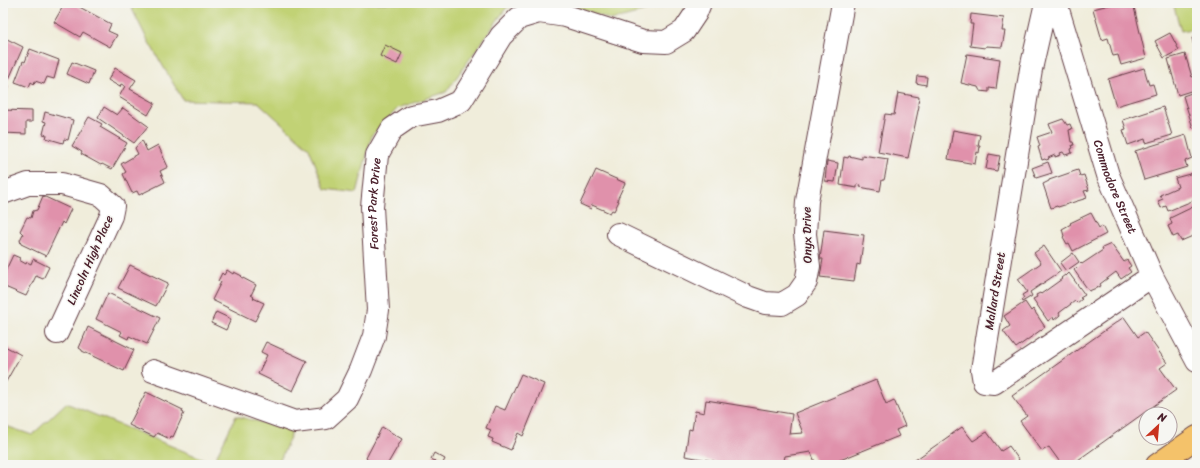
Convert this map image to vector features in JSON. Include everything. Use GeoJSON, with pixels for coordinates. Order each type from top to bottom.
{"type":"FeatureCollection","features":[{"type":"Feature","properties":{"kind":"main road"},"geometry":{"type":"LineString","coordinates":[[1157,465],[1197,437]]}},
{"type":"Feature","properties":{"kind":"street","name":"Forest Park Drive"},"geometry":{"type":"LineString","coordinates":[[153,371],[295,422],[326,418],[347,399],[361,370],[374,336],[378,310],[372,207],[377,155],[392,129],[411,116],[438,111],[461,101],[501,36],[519,18],[538,12],[566,16],[643,41],[666,42],[684,31],[696,13],[700,3]]}},
{"type":"Feature","properties":{"kind":"street","name":"Onyx Drive"},"geometry":{"type":"LineString","coordinates":[[618,234],[748,297],[765,303],[782,304],[798,296],[806,282],[809,266],[805,234],[806,201],[843,3]]}},
{"type":"Feature","properties":{"kind":"street","name":"Mallard Street"},"geometry":{"type":"LineString","coordinates":[[1046,3],[1029,76],[982,370],[984,382],[994,383],[1152,276]]}},
{"type":"Feature","properties":{"kind":"street","name":"Commodore Street"},"geometry":{"type":"LineString","coordinates":[[1056,3],[1108,175],[1152,276],[1197,361]]}},
{"type":"Feature","properties":{"kind":"street","name":"Lincoln High Place"},"geometry":{"type":"LineString","coordinates":[[5,197],[28,184],[62,184],[101,195],[113,206],[111,216],[57,333]]}},
{"type":"Feature","properties":{"kind":"green space"},"geometry":{"type":"Polygon","coordinates":[[[129,3],[549,3],[507,7],[446,92],[398,108],[372,135],[357,193],[325,189],[309,148],[258,102],[183,100],[147,39],[129,3]]]}},
{"type":"Feature","properties":{"kind":"green space"},"geometry":{"type":"Polygon","coordinates":[[[565,3],[676,3],[611,20],[565,3]]]}},
{"type":"Feature","properties":{"kind":"green space"},"geometry":{"type":"Polygon","coordinates":[[[1173,3],[1197,3],[1197,28],[1181,31],[1173,3]]]}},
{"type":"Feature","properties":{"kind":"green space"},"geometry":{"type":"Polygon","coordinates":[[[66,403],[213,463],[236,416],[293,430],[278,465],[3,465],[3,425],[32,435],[66,403]]]}},
{"type":"Feature","properties":{"kind":"building"},"geometry":{"type":"Polygon","coordinates":[[[65,3],[72,3],[111,24],[108,31],[117,35],[110,47],[83,32],[80,37],[54,22],[65,3]]]}},
{"type":"Feature","properties":{"kind":"building"},"geometry":{"type":"Polygon","coordinates":[[[1117,3],[1133,3],[1146,58],[1121,65],[1118,55],[1113,56],[1108,38],[1102,40],[1093,9],[1117,3]]]}},
{"type":"Feature","properties":{"kind":"building"},"geometry":{"type":"Polygon","coordinates":[[[971,14],[1004,18],[1002,31],[1005,31],[1002,47],[986,46],[985,48],[970,46],[973,24],[970,24],[971,14]]]}},
{"type":"Feature","properties":{"kind":"building"},"geometry":{"type":"Polygon","coordinates":[[[1170,33],[1179,50],[1164,58],[1155,41],[1170,33]]]}},
{"type":"Feature","properties":{"kind":"building"},"geometry":{"type":"Polygon","coordinates":[[[1197,36],[1197,50],[1195,51],[1192,38],[1197,36]]]}},
{"type":"Feature","properties":{"kind":"building"},"geometry":{"type":"Polygon","coordinates":[[[3,37],[23,47],[9,79],[7,79],[4,84],[9,86],[3,100],[3,37]]]}},
{"type":"Feature","properties":{"kind":"building"},"geometry":{"type":"Polygon","coordinates":[[[385,45],[402,53],[397,64],[380,56],[385,45]]]}},
{"type":"Feature","properties":{"kind":"building"},"geometry":{"type":"Polygon","coordinates":[[[30,49],[59,60],[54,79],[47,77],[44,84],[35,81],[34,84],[31,82],[29,87],[15,82],[23,61],[25,62],[30,49]]]}},
{"type":"Feature","properties":{"kind":"building"},"geometry":{"type":"Polygon","coordinates":[[[967,54],[1000,59],[996,89],[989,88],[989,92],[980,91],[978,87],[961,83],[967,54]]]}},
{"type":"Feature","properties":{"kind":"building"},"geometry":{"type":"Polygon","coordinates":[[[1185,54],[1192,77],[1195,76],[1197,89],[1178,95],[1168,59],[1185,54]]]}},
{"type":"Feature","properties":{"kind":"building"},"geometry":{"type":"Polygon","coordinates":[[[72,62],[94,71],[89,84],[67,74],[72,62]]]}},
{"type":"Feature","properties":{"kind":"building"},"geometry":{"type":"Polygon","coordinates":[[[115,68],[136,80],[130,89],[155,103],[148,115],[119,97],[125,86],[121,84],[120,87],[108,80],[115,68]]]}},
{"type":"Feature","properties":{"kind":"building"},"geometry":{"type":"Polygon","coordinates":[[[1144,68],[1149,85],[1153,84],[1156,94],[1116,106],[1108,79],[1144,68]]]}},
{"type":"Feature","properties":{"kind":"building"},"geometry":{"type":"Polygon","coordinates":[[[917,76],[927,77],[926,85],[916,83],[917,76]]]}},
{"type":"Feature","properties":{"kind":"building"},"geometry":{"type":"Polygon","coordinates":[[[1197,91],[1197,127],[1193,128],[1183,96],[1197,91]]]}},
{"type":"Feature","properties":{"kind":"building"},"geometry":{"type":"Polygon","coordinates":[[[898,93],[919,97],[919,106],[908,158],[878,152],[885,114],[894,115],[898,93]]]}},
{"type":"Feature","properties":{"kind":"building"},"geometry":{"type":"Polygon","coordinates":[[[104,107],[117,115],[123,108],[148,126],[134,143],[98,118],[104,107]]]}},
{"type":"Feature","properties":{"kind":"building"},"geometry":{"type":"Polygon","coordinates":[[[1163,107],[1172,135],[1146,143],[1145,139],[1128,145],[1123,130],[1126,129],[1123,120],[1163,107]]]}},
{"type":"Feature","properties":{"kind":"building"},"geometry":{"type":"Polygon","coordinates":[[[3,110],[32,111],[32,122],[26,122],[26,134],[3,133],[3,110]]]}},
{"type":"Feature","properties":{"kind":"building"},"geometry":{"type":"Polygon","coordinates":[[[45,112],[73,120],[68,140],[64,139],[63,143],[46,138],[47,135],[43,134],[46,122],[43,121],[45,112]]]}},
{"type":"Feature","properties":{"kind":"building"},"geometry":{"type":"Polygon","coordinates":[[[89,117],[102,124],[100,127],[127,143],[112,169],[81,154],[82,152],[72,146],[89,117]]]}},
{"type":"Feature","properties":{"kind":"building"},"geometry":{"type":"Polygon","coordinates":[[[1063,119],[1067,125],[1070,124],[1072,129],[1069,130],[1071,142],[1073,142],[1074,145],[1072,145],[1073,148],[1071,149],[1072,153],[1065,155],[1063,152],[1060,153],[1061,155],[1055,157],[1055,155],[1048,158],[1049,159],[1042,160],[1037,137],[1052,132],[1049,124],[1063,119]]]}},
{"type":"Feature","properties":{"kind":"building"},"geometry":{"type":"Polygon","coordinates":[[[953,130],[980,135],[978,146],[980,146],[979,153],[977,152],[975,164],[948,159],[953,130]]]}},
{"type":"Feature","properties":{"kind":"building"},"geometry":{"type":"Polygon","coordinates":[[[1186,135],[1192,158],[1185,161],[1187,167],[1144,180],[1135,151],[1186,135]]]}},
{"type":"Feature","properties":{"kind":"building"},"geometry":{"type":"Polygon","coordinates":[[[142,140],[147,151],[158,145],[168,167],[160,171],[165,182],[139,195],[137,191],[132,193],[123,174],[126,172],[121,164],[138,154],[135,148],[142,140]]]}},
{"type":"Feature","properties":{"kind":"building"},"geometry":{"type":"Polygon","coordinates":[[[989,154],[1000,156],[997,171],[986,169],[989,154]]]}},
{"type":"Feature","properties":{"kind":"building"},"geometry":{"type":"Polygon","coordinates":[[[862,155],[888,159],[884,180],[882,180],[880,191],[860,187],[861,185],[857,184],[857,188],[840,185],[844,157],[848,158],[849,156],[862,159],[862,155]]]}},
{"type":"Feature","properties":{"kind":"building"},"geometry":{"type":"Polygon","coordinates":[[[827,161],[838,163],[835,182],[825,181],[827,161]]]}},
{"type":"Feature","properties":{"kind":"building"},"geometry":{"type":"Polygon","coordinates":[[[1048,162],[1052,173],[1036,178],[1032,168],[1048,162]]]}},
{"type":"Feature","properties":{"kind":"building"},"geometry":{"type":"Polygon","coordinates":[[[596,170],[625,183],[617,200],[619,201],[614,211],[612,210],[610,213],[592,205],[591,209],[580,204],[596,170]]]}},
{"type":"Feature","properties":{"kind":"building"},"geometry":{"type":"Polygon","coordinates":[[[1078,170],[1080,176],[1084,175],[1089,190],[1084,191],[1087,198],[1051,208],[1043,184],[1049,180],[1078,170]]]}},
{"type":"Feature","properties":{"kind":"building"},"geometry":{"type":"Polygon","coordinates":[[[1197,172],[1197,199],[1168,211],[1166,206],[1161,208],[1158,201],[1163,199],[1160,195],[1178,187],[1175,178],[1197,172]]]}},
{"type":"Feature","properties":{"kind":"building"},"geometry":{"type":"Polygon","coordinates":[[[43,196],[71,209],[64,224],[62,222],[46,256],[21,244],[20,240],[23,234],[20,231],[27,217],[31,218],[33,211],[37,210],[43,196]]]}},
{"type":"Feature","properties":{"kind":"building"},"geometry":{"type":"Polygon","coordinates":[[[1197,205],[1197,232],[1194,233],[1195,235],[1181,241],[1178,235],[1173,237],[1168,226],[1172,224],[1170,218],[1197,205]]]}},
{"type":"Feature","properties":{"kind":"building"},"geometry":{"type":"Polygon","coordinates":[[[1091,213],[1099,228],[1102,226],[1106,234],[1073,251],[1069,243],[1067,244],[1063,237],[1062,229],[1071,224],[1070,223],[1091,213]]]}},
{"type":"Feature","properties":{"kind":"building"},"geometry":{"type":"Polygon","coordinates":[[[824,230],[864,235],[860,265],[857,264],[854,281],[820,277],[823,259],[820,259],[824,230]]]}},
{"type":"Feature","properties":{"kind":"building"},"geometry":{"type":"Polygon","coordinates":[[[1111,244],[1124,262],[1127,260],[1131,266],[1128,268],[1131,272],[1121,279],[1116,272],[1100,284],[1101,286],[1089,291],[1074,270],[1081,263],[1082,264],[1103,250],[1102,248],[1111,244]]]}},
{"type":"Feature","properties":{"kind":"building"},"geometry":{"type":"Polygon","coordinates":[[[1044,246],[1061,271],[1030,292],[1032,296],[1022,302],[1021,300],[1024,298],[1022,295],[1027,292],[1018,279],[1041,263],[1034,253],[1044,246]]]}},
{"type":"Feature","properties":{"kind":"building"},"geometry":{"type":"Polygon","coordinates":[[[1073,253],[1079,262],[1066,271],[1060,263],[1073,253]]]}},
{"type":"Feature","properties":{"kind":"building"},"geometry":{"type":"Polygon","coordinates":[[[13,255],[20,258],[19,260],[26,264],[27,262],[31,264],[33,259],[49,267],[43,279],[36,276],[26,296],[5,287],[6,284],[3,282],[3,276],[13,255]]]}},
{"type":"Feature","properties":{"kind":"building"},"geometry":{"type":"Polygon","coordinates":[[[130,265],[168,283],[156,306],[118,288],[130,265]]]}},
{"type":"Feature","properties":{"kind":"building"},"geometry":{"type":"Polygon","coordinates":[[[227,270],[233,274],[234,272],[242,276],[241,277],[256,285],[251,295],[254,297],[253,298],[264,303],[255,321],[212,300],[221,282],[218,281],[222,273],[224,275],[227,270]]]}},
{"type":"Feature","properties":{"kind":"building"},"geometry":{"type":"Polygon","coordinates":[[[1069,273],[1085,295],[1080,298],[1082,299],[1077,303],[1075,301],[1059,313],[1060,315],[1054,320],[1053,317],[1048,321],[1033,299],[1037,297],[1036,295],[1041,294],[1069,273]]]}},
{"type":"Feature","properties":{"kind":"building"},"geometry":{"type":"Polygon","coordinates":[[[108,293],[160,318],[147,344],[129,336],[128,339],[120,335],[122,332],[96,319],[108,293]]]}},
{"type":"Feature","properties":{"kind":"building"},"geometry":{"type":"Polygon","coordinates":[[[1025,302],[1031,311],[1033,309],[1045,327],[1016,348],[1003,331],[1010,326],[1004,316],[1025,302]]]}},
{"type":"Feature","properties":{"kind":"building"},"geometry":{"type":"Polygon","coordinates":[[[216,312],[231,319],[226,330],[211,323],[216,312]]]}},
{"type":"Feature","properties":{"kind":"building"},"geometry":{"type":"Polygon","coordinates":[[[1124,317],[1138,337],[1145,332],[1167,363],[1160,368],[1176,390],[1154,406],[1138,406],[1138,417],[1071,465],[1062,465],[1049,447],[1042,451],[1020,421],[1027,416],[1012,396],[1124,317]]]}},
{"type":"Feature","properties":{"kind":"building"},"geometry":{"type":"Polygon","coordinates":[[[88,327],[134,350],[124,371],[82,351],[79,348],[88,327]]]}},
{"type":"Feature","properties":{"kind":"building"},"geometry":{"type":"Polygon","coordinates":[[[266,342],[307,361],[293,391],[258,374],[267,355],[261,352],[266,342]]]}},
{"type":"Feature","properties":{"kind":"building"},"geometry":{"type":"Polygon","coordinates":[[[3,345],[21,355],[3,387],[3,345]]]}},
{"type":"Feature","properties":{"kind":"building"},"geometry":{"type":"Polygon","coordinates":[[[521,374],[544,384],[523,436],[518,433],[511,450],[492,442],[493,439],[488,437],[491,430],[486,428],[495,406],[505,410],[521,374]]]}},
{"type":"Feature","properties":{"kind":"building"},"geometry":{"type":"Polygon","coordinates":[[[876,380],[886,404],[894,400],[905,426],[896,430],[899,436],[828,465],[816,465],[811,452],[785,456],[783,465],[735,465],[685,456],[689,429],[692,430],[695,411],[704,413],[706,400],[792,414],[789,434],[803,433],[795,413],[876,380]]]}},
{"type":"Feature","properties":{"kind":"building"},"geometry":{"type":"Polygon","coordinates":[[[146,392],[183,410],[182,412],[184,413],[173,437],[171,436],[170,439],[157,433],[154,437],[129,425],[146,392]]]}},
{"type":"Feature","properties":{"kind":"building"},"geometry":{"type":"Polygon","coordinates":[[[382,427],[402,439],[387,465],[366,465],[368,460],[366,458],[382,427]]]}},
{"type":"Feature","properties":{"kind":"building"},"geometry":{"type":"Polygon","coordinates":[[[962,427],[973,441],[987,432],[1001,451],[1009,446],[1019,460],[1013,465],[908,465],[962,427]]]}},
{"type":"Feature","properties":{"kind":"building"},"geometry":{"type":"Polygon","coordinates":[[[434,453],[445,459],[442,465],[433,465],[435,461],[431,459],[434,453]]]}}]}
